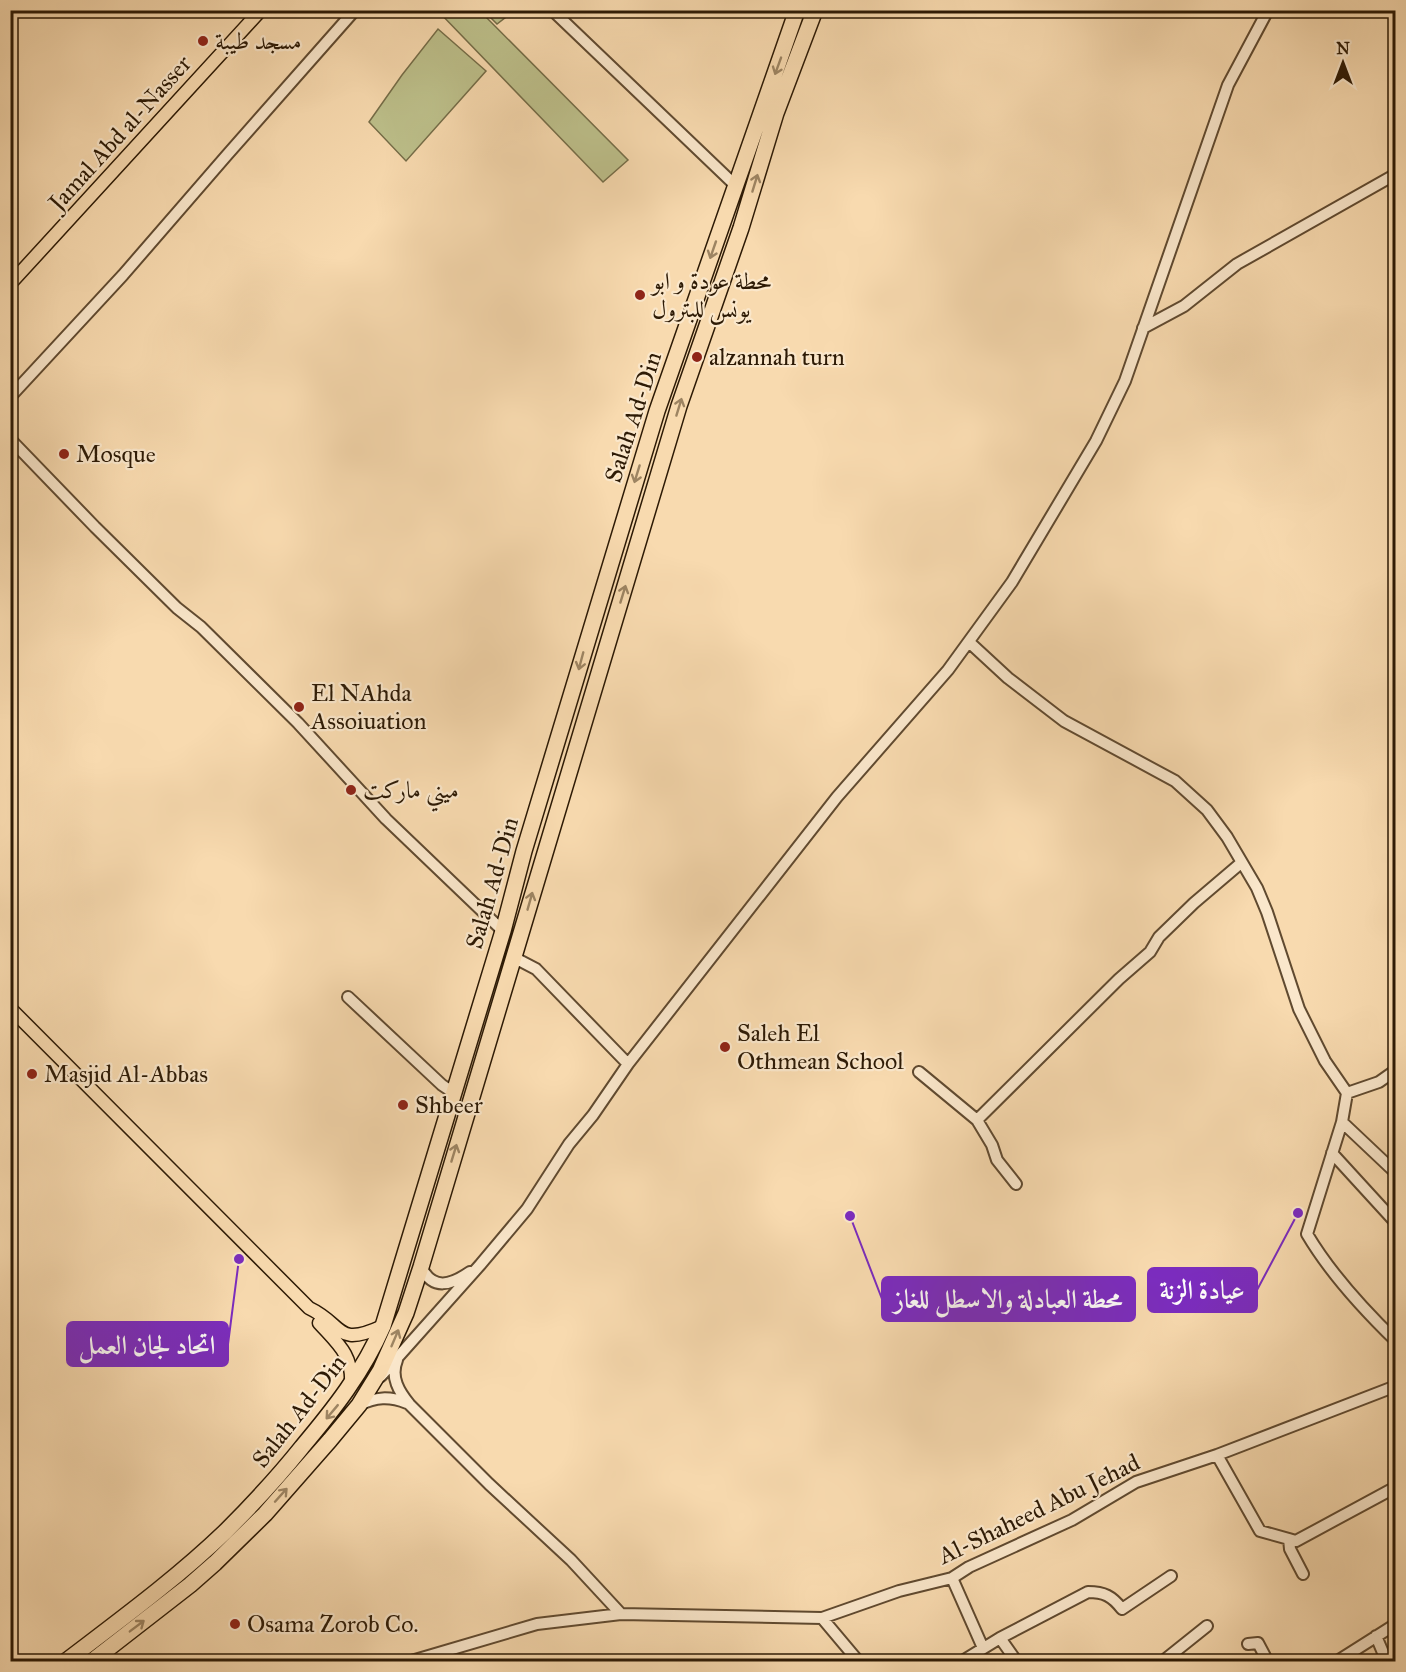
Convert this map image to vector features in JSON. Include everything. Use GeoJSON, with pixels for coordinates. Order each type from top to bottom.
{"type":"FeatureCollection","features":[{"type":"Feature","properties":{"kind":"highway","name":"Salah Ad-Din"},"geometry":{"type":"LineString","coordinates":[[65,1662],[183,1569],[223,1534],[285,1468],[337,1406],[369,1356],[383,1326],[503,931],[524,851],[647,443],[797,10]]}},
{"type":"Feature","properties":{"kind":"highway","name":"Salah Ad-Din"},"geometry":{"type":"LineString","coordinates":[[91,1662],[190,1585],[231,1548],[310,1464],[359,1405],[373,1384],[397,1334],[420,1266],[697,350],[744,219],[776,113],[815,10]]}},
{"type":"Feature","properties":{"kind":"highway"},"geometry":{"type":"LineString","coordinates":[[647,443],[654,440],[666,451]]}},
{"type":"Feature","properties":{"kind":"highway"},"geometry":{"type":"LineString","coordinates":[[569,702],[572,714],[587,710]]}},
{"type":"Feature","properties":{"kind":"highway"},"geometry":{"type":"LineString","coordinates":[[223,1534],[221,1539],[223,1544],[231,1548]]}},
{"type":"Feature","properties":{"kind":"highway"},"geometry":{"type":"LineString","coordinates":[[183,1569],[193,1573],[190,1585]]}},
{"type":"Feature","properties":{"kind":"main road","name":"Jamal Abd al-Nasser"},"geometry":{"type":"LineString","coordinates":[[10,284],[261,10]]}},
{"type":"Feature","properties":{"kind":"main road"},"geometry":{"type":"LineString","coordinates":[[10,1008],[309,1308],[350,1336],[365,1334],[383,1326]]}},
{"type":"Feature","properties":{"kind":"main road"},"geometry":{"type":"LineString","coordinates":[[309,1308],[312,1315],[348,1357],[352,1372],[351,1386]]}},
{"type":"Feature","properties":{"kind":"street"},"geometry":{"type":"LineString","coordinates":[[10,397],[123,275],[226,155],[356,10]]}},
{"type":"Feature","properties":{"kind":"street"},"geometry":{"type":"LineString","coordinates":[[552,10],[736,186]]}},
{"type":"Feature","properties":{"kind":"street"},"geometry":{"type":"LineString","coordinates":[[373,1384],[397,1360],[526,1209],[569,1144],[628,1064],[837,797],[948,670],[1012,582],[1096,441],[1125,381],[1228,85],[1268,10]]}},
{"type":"Feature","properties":{"kind":"street"},"geometry":{"type":"LineString","coordinates":[[1143,328],[1184,306],[1237,264],[1395,174]]}},
{"type":"Feature","properties":{"kind":"street"},"geometry":{"type":"LineString","coordinates":[[10,439],[177,608],[201,627],[298,723],[387,819],[503,931]]}},
{"type":"Feature","properties":{"kind":"street"},"geometry":{"type":"LineString","coordinates":[[969,642],[1008,678],[1064,721],[1175,781],[1207,810],[1227,837],[1257,888],[1299,1009],[1325,1061],[1347,1094],[1342,1122],[1307,1234],[1317,1252],[1375,1321],[1395,1341]]}},
{"type":"Feature","properties":{"kind":"street"},"geometry":{"type":"LineString","coordinates":[[977,1120],[1119,979],[1150,952],[1166,930],[1241,863]]}},
{"type":"Feature","properties":{"kind":"street"},"geometry":{"type":"LineString","coordinates":[[513,957],[536,969],[628,1064]]}},
{"type":"Feature","properties":{"kind":"street"},"geometry":{"type":"LineString","coordinates":[[348,997],[454,1094]]}},
{"type":"Feature","properties":{"kind":"street"},"geometry":{"type":"LineString","coordinates":[[1347,1094],[1379,1082],[1395,1070]]}},
{"type":"Feature","properties":{"kind":"street"},"geometry":{"type":"LineString","coordinates":[[919,1072],[977,1120],[992,1145],[997,1160],[1016,1184]]}},
{"type":"Feature","properties":{"kind":"street"},"geometry":{"type":"LineString","coordinates":[[1342,1122],[1395,1173]]}},
{"type":"Feature","properties":{"kind":"street"},"geometry":{"type":"LineString","coordinates":[[1332,1153],[1395,1223]]}},
{"type":"Feature","properties":{"kind":"street"},"geometry":{"type":"LineString","coordinates":[[420,1266],[433,1282],[444,1283],[458,1280],[480,1265]]}},
{"type":"Feature","properties":{"kind":"street"},"geometry":{"type":"LineString","coordinates":[[397,1360],[393,1368],[396,1383],[410,1405],[489,1484],[571,1560],[621,1614]]}},
{"type":"Feature","properties":{"kind":"street","name":"Al-Shaheed Abu Jehad"},"geometry":{"type":"LineString","coordinates":[[408,1662],[427,1659],[537,1624],[621,1614],[822,1618],[899,1592],[951,1578],[969,1567],[1072,1520],[1136,1482],[1217,1455],[1395,1386]]}},
{"type":"Feature","properties":{"kind":"street"},"geometry":{"type":"LineString","coordinates":[[359,1405],[378,1398],[396,1398],[410,1405]]}},
{"type":"Feature","properties":{"kind":"street"},"geometry":{"type":"LineString","coordinates":[[1217,1455],[1260,1531],[1296,1541],[1395,1487]]}},
{"type":"Feature","properties":{"kind":"street"},"geometry":{"type":"LineString","coordinates":[[1289,1539],[1290,1549],[1302,1574]]}},
{"type":"Feature","properties":{"kind":"street"},"geometry":{"type":"LineString","coordinates":[[961,1662],[1000,1638],[1088,1592],[1101,1592],[1114,1599],[1122,1609],[1171,1576]]}},
{"type":"Feature","properties":{"kind":"street"},"geometry":{"type":"LineString","coordinates":[[951,1578],[984,1648]]}},
{"type":"Feature","properties":{"kind":"street"},"geometry":{"type":"LineString","coordinates":[[822,1618],[859,1662]]}},
{"type":"Feature","properties":{"kind":"street"},"geometry":{"type":"LineString","coordinates":[[1336,1662],[1395,1624]]}},
{"type":"Feature","properties":{"kind":"street"},"geometry":{"type":"LineString","coordinates":[[1162,1662],[1207,1626]]}},
{"type":"Feature","properties":{"kind":"street"},"geometry":{"type":"LineString","coordinates":[[1376,1636],[1390,1662]]}},
{"type":"Feature","properties":{"kind":"street"},"geometry":{"type":"LineString","coordinates":[[1000,1638],[1017,1662]]}},
{"type":"Feature","properties":{"kind":"street"},"geometry":{"type":"LineString","coordinates":[[1248,1644],[1258,1643],[1268,1662]]}},
{"type":"Feature","properties":{"kind":"green space"},"geometry":{"type":"Polygon","coordinates":[[[438,11],[480,11],[628,160],[603,182],[438,11]]]}},
{"type":"Feature","properties":{"kind":"green space"},"geometry":{"type":"Polygon","coordinates":[[[484,11],[514,11],[497,24],[484,11]]]}},
{"type":"Feature","properties":{"kind":"green space"},"geometry":{"type":"Polygon","coordinates":[[[438,29],[486,71],[406,161],[369,122],[438,29]]]}},
{"type":"Feature","properties":{"kind":"place","name":"مسجد طيبة"},"geometry":{"type":"Point","coordinates":[203,41]}},
{"type":"Feature","properties":{"kind":"place","name":"محطة عودة و ابو يونس للبترول"},"geometry":{"type":"Point","coordinates":[640,295]}},
{"type":"Feature","properties":{"kind":"place","name":"alzannah turn"},"geometry":{"type":"Point","coordinates":[697,357]}},
{"type":"Feature","properties":{"kind":"place","name":"Mosque"},"geometry":{"type":"Point","coordinates":[64,454]}},
{"type":"Feature","properties":{"kind":"place","name":"El NAhda Assoiuation"},"geometry":{"type":"Point","coordinates":[299,707]}},
{"type":"Feature","properties":{"kind":"place","name":"ميني ماركت"},"geometry":{"type":"Point","coordinates":[351,790]}},
{"type":"Feature","properties":{"kind":"place","name":"Saleh El Othmean School"},"geometry":{"type":"Point","coordinates":[725,1047]}},
{"type":"Feature","properties":{"kind":"place","name":"Masjid Al-Abbas"},"geometry":{"type":"Point","coordinates":[32,1074]}},
{"type":"Feature","properties":{"kind":"place","name":"Shbeer"},"geometry":{"type":"Point","coordinates":[403,1105]}},
{"type":"Feature","properties":{"kind":"place","name":"عيادة الزنة"},"geometry":{"type":"Point","coordinates":[1298,1213]}},
{"type":"Feature","properties":{"kind":"place","name":"محطة العبادلة والاسطل للغاز"},"geometry":{"type":"Point","coordinates":[850,1216]}},
{"type":"Feature","properties":{"kind":"place","name":"اتحاد لجان العمل"},"geometry":{"type":"Point","coordinates":[239,1259]}},
{"type":"Feature","properties":{"kind":"place","name":"Osama Zorob Co."},"geometry":{"type":"Point","coordinates":[235,1624]}}]}
